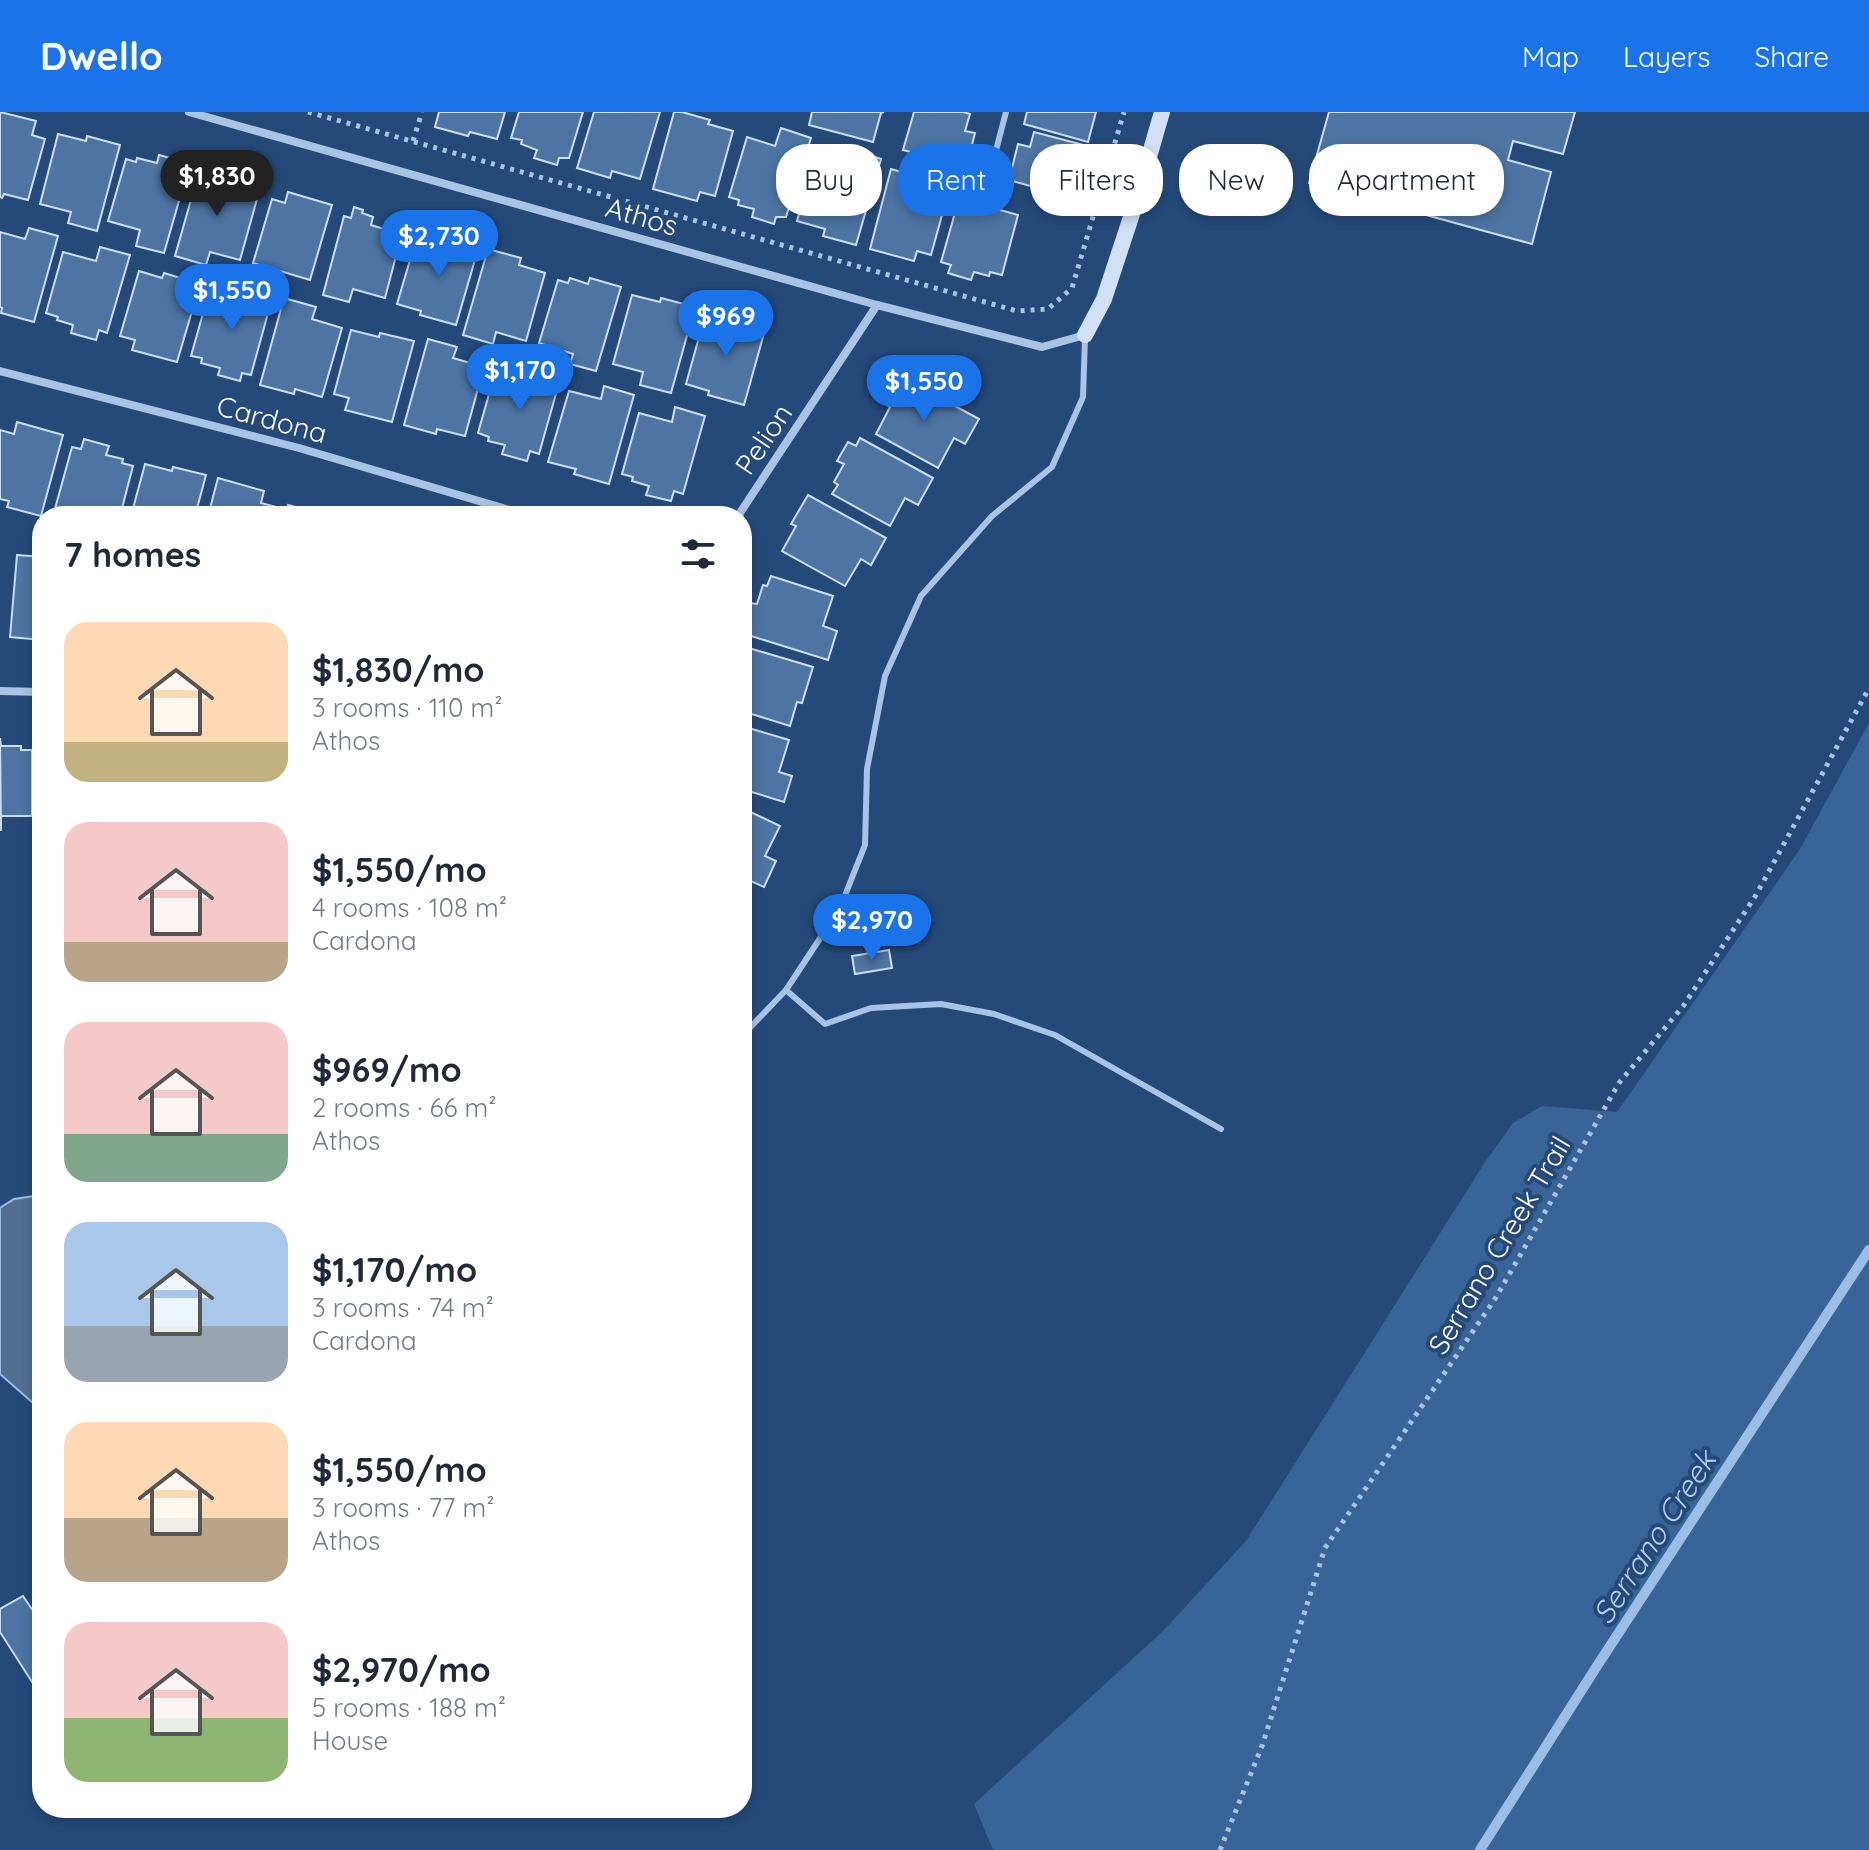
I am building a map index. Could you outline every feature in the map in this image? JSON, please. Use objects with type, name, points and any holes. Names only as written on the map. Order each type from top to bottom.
[{"type":"street","name":"Athos","points":[[189,112],[877,305],[1042,347],[1085,335]]},
{"type":"street","points":[[1085,335],[1104,299],[1162,112]]},
{"type":"street","name":"Pelion","points":[[745,506],[877,305]]},
{"type":"street","name":"Cardona","points":[[0,371],[299,448],[496,506]]},
{"type":"street","points":[[0,691],[32,692]]},
{"type":"lane","points":[[998,144],[1006,112]]},
{"type":"lane","points":[[752,1026],[786,990],[840,908],[865,845],[867,769],[885,676],[921,596],[992,516],[1052,467],[1083,397],[1085,335]]},
{"type":"lane","points":[[786,990],[825,1024],[871,1008],[941,1004],[994,1014],[1055,1035],[1221,1129]]},
{"type":"path","points":[[308,112],[1017,311],[1048,309],[1072,288],[1124,112]]},
{"type":"path","points":[[413,141],[422,112]]},
{"type":"path","name":"Serrano Creek Trail","points":[[1220,1850],[1262,1746],[1325,1548],[1495,1299],[1619,1083],[1684,1005],[1756,895],[1869,688]]},
{"type":"shaded area","points":[[1869,723],[1869,1850],[993,1850],[974,1804],[1163,1631],[1246,1541],[1485,1162],[1513,1123],[1542,1106],[1617,1112],[1800,849]]},
{"type":"shaded area","points":[[32,1196],[32,1402],[0,1374],[0,1208],[14,1199]]},
{"type":"building","points":[[0,112],[36,121],[32,135],[45,139],[28,200],[4,194],[0,197]]},
{"type":"building","points":[[439,112],[505,112],[497,139],[470,132],[468,136],[435,127]]},
{"type":"building","points":[[519,112],[583,112],[569,158],[559,158],[557,165],[534,158],[537,150],[521,144],[522,140],[511,138]]},
{"type":"building","points":[[594,112],[660,112],[640,179],[612,171],[610,178],[577,168]]},
{"type":"building","points":[[674,112],[710,120],[708,124],[733,131],[715,196],[700,192],[697,201],[653,189]]},
{"type":"building","points":[[812,112],[884,112],[881,113],[873,142],[809,125]]},
{"type":"building","points":[[914,112],[970,114],[965,131],[975,133],[972,144],[905,144]]},
{"type":"building","points":[[1027,112],[1096,112],[1088,142],[1024,124]]},
{"type":"building","points":[[1329,112],[1575,112],[1563,154],[1513,141],[1508,160],[1551,172],[1532,244],[1430,216],[1504,216],[1504,144],[1320,144]]},
{"type":"building","points":[[781,128],[811,138],[809,144],[776,144],[776,216],[786,216],[776,217],[774,224],[752,217],[754,209],[738,205],[739,200],[729,197],[747,137],[775,146]]},
{"type":"building","points":[[1034,132],[1080,144],[1031,144]]},
{"type":"building","points":[[58,134],[86,141],[87,136],[120,145],[97,231],[68,223],[71,212],[40,204]]},
{"type":"building","points":[[1018,144],[1030,147],[1030,186],[1014,181]]},
{"type":"building","points":[[159,155],[181,161],[178,170],[187,173],[164,253],[136,246],[140,230],[108,221],[126,159],[157,163]]},
{"type":"building","points":[[200,168],[232,177],[259,192],[240,260],[210,252],[206,265],[175,256]]},
{"type":"building","points":[[891,169],[898,171],[898,216],[942,216],[931,255],[917,251],[914,261],[870,249],[879,216],[882,216]]},
{"type":"building","points":[[288,192],[332,205],[310,280],[253,263],[272,199],[285,203]]},
{"type":"building","points":[[354,207],[373,217],[371,225],[401,237],[385,298],[353,289],[349,302],[323,295],[344,216],[351,218]]},
{"type":"building","points":[[1018,215],[1002,275],[974,272],[971,280],[948,273],[951,265],[941,262],[954,216]]},
{"type":"building","points":[[798,216],[864,216],[856,245],[823,236],[825,229],[797,221]]},
{"type":"building","points":[[29,228],[58,236],[34,322],[1,313],[0,307],[0,232],[25,239]]},
{"type":"building","points":[[431,232],[479,246],[456,325],[420,315],[421,311],[397,304],[415,243],[428,246]]},
{"type":"building","points":[[100,247],[130,255],[107,333],[99,330],[96,340],[71,333],[73,325],[46,313],[63,252],[96,261]]},
{"type":"building","points":[[488,249],[521,258],[519,265],[545,273],[526,341],[496,332],[493,344],[463,335]]},
{"type":"building","points":[[139,271],[162,278],[164,273],[200,284],[177,362],[132,350],[135,340],[120,336]]},
{"type":"building","points":[[570,278],[588,284],[590,278],[621,287],[596,371],[570,364],[573,354],[539,343],[558,280],[568,283]]},
{"type":"building","points":[[244,287],[273,295],[251,375],[242,373],[240,381],[218,375],[220,368],[201,363],[202,358],[191,356],[209,292],[240,301]]},
{"type":"building","points":[[632,295],[660,302],[661,298],[695,307],[671,393],[640,385],[643,372],[613,364]]},
{"type":"building","points":[[284,298],[316,307],[312,319],[342,328],[322,397],[295,389],[294,394],[260,385]]},
{"type":"building","points":[[721,314],[766,326],[744,405],[708,395],[709,391],[686,384],[704,319],[718,324]]},
{"type":"building","points":[[351,330],[414,341],[392,422],[345,410],[349,398],[334,394]]},
{"type":"building","points":[[428,339],[457,347],[453,358],[484,367],[465,436],[437,429],[436,434],[404,425]]},
{"type":"building","points":[[531,367],[561,376],[539,454],[530,451],[527,461],[502,454],[505,445],[488,441],[489,437],[478,433],[495,373],[527,382]]},
{"type":"building","points":[[901,377],[979,419],[965,444],[954,438],[938,468],[876,434],[890,407],[885,404]]},
{"type":"building","points":[[604,386],[634,395],[609,484],[574,474],[576,469],[548,462],[569,391],[601,399]]},
{"type":"building","points":[[675,407],[705,416],[683,494],[674,491],[671,501],[646,495],[649,486],[622,474],[639,413],[672,422]]},
{"type":"building","points":[[17,422],[63,435],[44,506],[32,506],[32,514],[7,507],[9,501],[0,499],[0,430],[14,434]]},
{"type":"building","points":[[860,438],[933,478],[918,505],[905,498],[890,526],[832,494],[838,485],[834,482],[844,464],[837,461],[848,442],[856,446]]},
{"type":"building","points":[[84,439],[109,446],[106,455],[123,459],[122,463],[133,466],[123,506],[56,506],[72,447],[81,449]]},
{"type":"building","points":[[145,464],[206,475],[198,506],[134,506]]},
{"type":"building","points":[[218,478],[264,491],[261,503],[272,506],[211,506]]},
{"type":"building","points":[[808,495],[886,538],[871,565],[861,559],[845,586],[782,551],[796,526],[791,524]]},
{"type":"building","points":[[17,555],[32,556],[32,639],[10,637]]},
{"type":"building","points":[[771,576],[833,596],[823,626],[837,631],[828,660],[752,636],[752,603],[757,604],[763,585],[767,586]]},
{"type":"building","points":[[752,649],[813,667],[802,703],[797,702],[790,726],[752,714]]},
{"type":"building","points":[[752,729],[789,740],[779,772],[792,776],[784,802],[752,792]]},
{"type":"building","points":[[0,738],[1,746],[21,746],[21,750],[32,750],[32,816],[1,816],[1,831]]},
{"type":"building","points":[[752,813],[780,826],[765,856],[776,861],[764,887],[752,882]]},
{"type":"building","points":[[889,950],[892,968],[855,974],[852,956]]},
{"type":"building","points":[[23,1596],[32,1609],[32,1682],[0,1632],[0,1609]]},
{"type":"waterway","name":"Serrano Creek","points":[[1480,1850],[1869,1250]]}]
